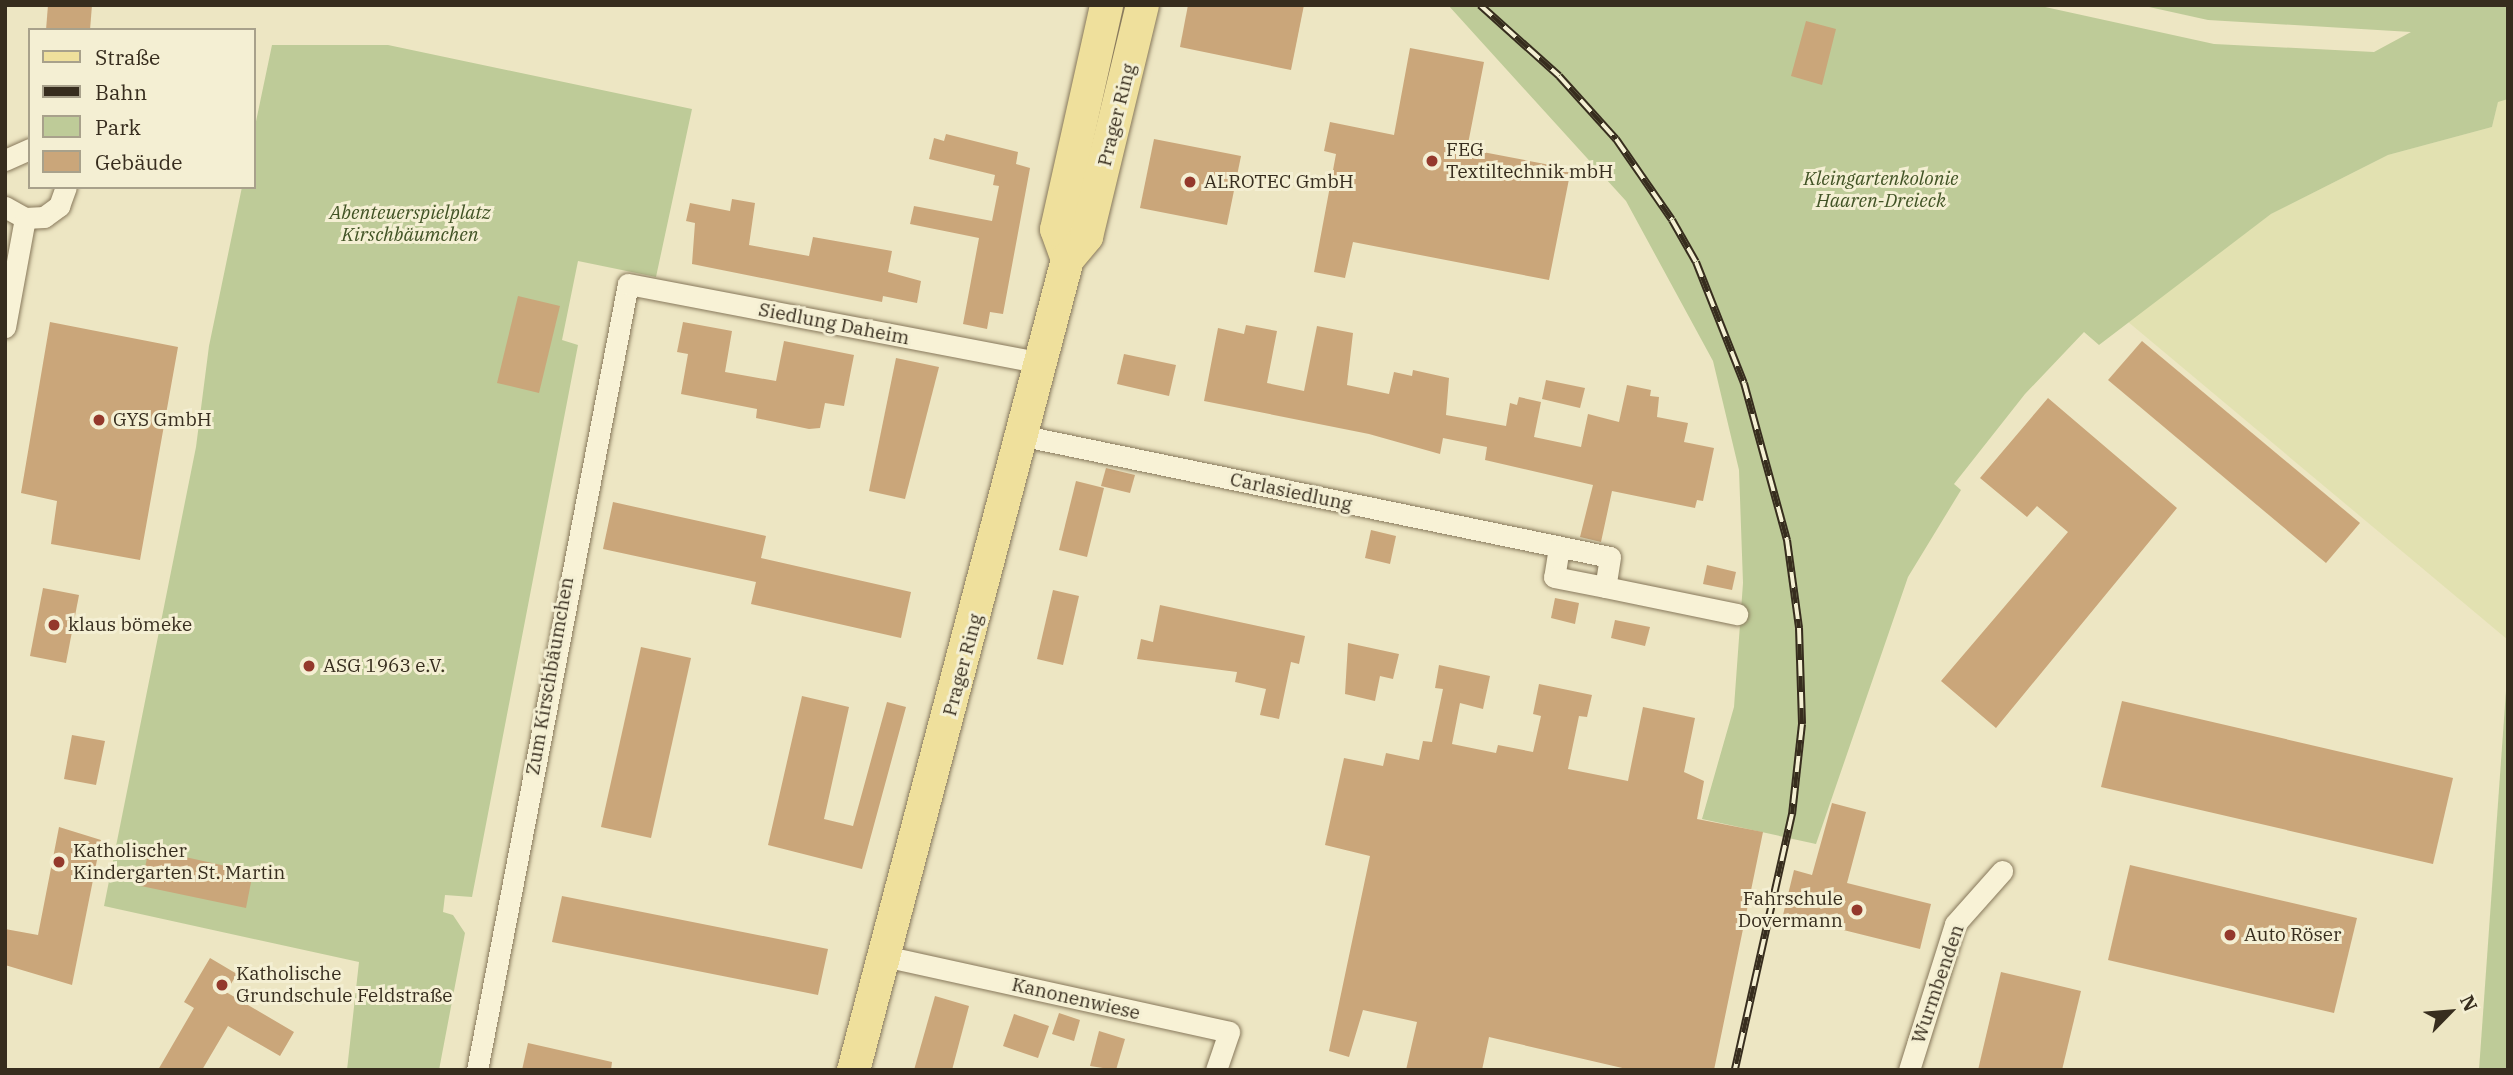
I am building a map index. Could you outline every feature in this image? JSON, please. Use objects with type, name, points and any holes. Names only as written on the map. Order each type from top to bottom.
[{"type":"main road","name":"Prager Ring","points":[[1067,259],[1056,229],[1106,5]]},
{"type":"main road","name":"Prager Ring","points":[[853,1070],[1024,436],[1067,259],[1087,236],[1142,5]]},
{"type":"street","points":[[5,160],[28,150]]},
{"type":"street","points":[[5,207],[25,219],[44,217],[59,205],[65,189]]},
{"type":"street","points":[[5,327],[25,219]]},
{"type":"street","name":"Siedlung Daheim","points":[[628,284],[1041,363]]},
{"type":"street","name":"Zum Kirschbäumchen","points":[[477,1070],[628,284]]},
{"type":"street","name":"Carlasiedlung","points":[[1024,436],[1610,557],[1605,587]]},
{"type":"street","points":[[1559,547],[1553,577],[1737,614]]},
{"type":"street","name":"Wurmbenden","points":[[1909,1070],[1955,924],[2002,871]]},
{"type":"street","name":"Kanonenwiese","points":[[884,956],[1229,1032],[1216,1070]]},
{"type":"green space","name":"Kleingartenkolonie Haaren-Dreieck","points":[[1448,5],[2036,5],[2214,44],[2374,52],[2411,32],[2208,20],[2140,5],[2508,5],[2508,99],[2498,102],[2492,127],[2388,155],[2271,214],[2099,345],[2084,332],[2025,394],[1954,484],[1961,490],[1908,577],[1816,844],[1702,819],[1734,707],[1743,583],[1739,470],[1713,361],[1626,201]]},
{"type":"green space","name":"Abenteuerspielplatz Kirschbäumchen","points":[[272,45],[388,45],[692,109],[656,277],[578,261],[562,340],[578,345],[472,897],[445,895],[443,912],[453,915],[465,933],[439,1070],[347,1070],[359,962],[104,906],[196,447],[209,346],[242,189],[256,189],[256,121]]},
{"type":"green space","points":[[2508,99],[2508,640],[2127,321],[2271,214],[2388,155],[2492,127],[2498,101]]},
{"type":"green space","points":[[2508,663],[2508,1070],[2479,1070]]},
{"type":"building","points":[[48,5],[92,5],[90,28],[46,28]]},
{"type":"building","points":[[1188,5],[1304,5],[1291,70],[1180,47]]},
{"type":"building","points":[[1806,21],[1836,29],[1822,85],[1791,76]]},
{"type":"building","name":"FEG Textiltechnik mbH","points":[[1410,48],[1484,62],[1467,149],[1571,169],[1549,280],[1353,242],[1345,278],[1314,272],[1336,154],[1324,151],[1330,122],[1394,135]]},
{"type":"building","points":[[946,134],[1018,152],[1016,164],[1030,168],[1003,314],[990,312],[987,329],[963,324],[979,238],[910,224],[914,206],[992,221],[999,186],[993,185],[995,175],[929,159],[934,138],[944,141]]},
{"type":"building","name":"ALROTEC GmbH","points":[[1154,139],[1241,156],[1227,225],[1140,208]]},
{"type":"building","points":[[732,199],[755,203],[749,245],[809,256],[813,237],[892,251],[888,272],[921,281],[917,303],[883,296],[882,302],[692,264],[695,223],[686,221],[690,203],[730,211]]},
{"type":"building","points":[[518,296],[560,306],[539,393],[497,383]]},
{"type":"building","name":"GYS GmbH","points":[[50,322],[178,347],[140,560],[51,544],[57,501],[21,493]]},
{"type":"building","points":[[683,322],[732,331],[725,372],[776,381],[784,341],[854,355],[844,406],[825,403],[820,428],[809,429],[756,418],[757,409],[681,394],[688,354],[677,352]]},
{"type":"building","points":[[1246,325],[1277,331],[1267,383],[1304,391],[1317,326],[1353,333],[1347,385],[1389,394],[1394,372],[1412,376],[1413,370],[1449,378],[1446,415],[1506,426],[1510,403],[1517,405],[1519,397],[1541,402],[1534,437],[1581,447],[1588,414],[1619,422],[1627,385],[1651,390],[1650,396],[1659,397],[1657,417],[1688,423],[1684,442],[1714,448],[1703,501],[1697,500],[1695,508],[1612,491],[1601,542],[1580,537],[1593,485],[1485,460],[1487,447],[1443,438],[1440,454],[1369,434],[1204,401],[1218,328],[1244,334]]},
{"type":"building","points":[[2142,341],[2360,523],[2326,563],[2108,380]]},
{"type":"building","points":[[1124,354],[1176,365],[1169,396],[1117,384]]},
{"type":"building","points":[[896,358],[939,367],[905,499],[869,491]]},
{"type":"building","points":[[1546,380],[1585,388],[1580,408],[1542,399]]},
{"type":"building","points":[[2048,398],[2177,508],[1996,728],[1941,681],[2068,532],[2037,506],[2027,517],[1980,478]]},
{"type":"building","points":[[1106,468],[1135,475],[1130,493],[1101,486]]},
{"type":"building","points":[[1076,481],[1104,488],[1087,557],[1059,550]]},
{"type":"building","points":[[613,502],[766,536],[761,558],[911,592],[901,638],[751,604],[756,582],[603,549]]},
{"type":"building","points":[[1371,530],[1396,536],[1390,564],[1365,558]]},
{"type":"building","points":[[1707,565],[1736,572],[1732,590],[1703,584]]},
{"type":"building","name":"klaus bömeke","points":[[43,588],[79,595],[66,663],[30,656]]},
{"type":"building","points":[[1053,590],[1079,596],[1063,665],[1037,659]]},
{"type":"building","points":[[1555,598],[1579,603],[1575,624],[1551,618]]},
{"type":"building","points":[[1160,605],[1305,636],[1299,664],[1291,662],[1279,719],[1260,715],[1266,689],[1235,682],[1237,672],[1137,659],[1141,639],[1153,642]]},
{"type":"building","points":[[1615,620],[1650,627],[1645,646],[1611,638]]},
{"type":"building","points":[[1348,643],[1399,654],[1393,679],[1380,676],[1375,701],[1345,694]]},
{"type":"building","points":[[641,647],[691,658],[651,838],[601,827]]},
{"type":"building","points":[[1439,665],[1490,676],[1483,709],[1460,703],[1452,744],[1496,753],[1498,745],[1533,752],[1541,716],[1533,714],[1539,684],[1592,695],[1587,717],[1579,716],[1568,769],[1628,781],[1643,707],[1695,718],[1684,772],[1704,781],[1697,819],[1763,832],[1714,1070],[1631,1070],[1489,1037],[1482,1070],[1406,1070],[1417,1022],[1363,1010],[1349,1057],[1329,1051],[1370,856],[1325,845],[1344,758],[1383,766],[1386,753],[1419,760],[1423,741],[1432,742],[1443,689],[1435,688]]},
{"type":"building","points":[[802,696],[849,707],[824,819],[853,826],[887,702],[906,707],[862,869],[768,845]]},
{"type":"building","points":[[2122,701],[2453,778],[2433,864],[2101,787]]},
{"type":"building","points":[[72,735],[105,741],[96,785],[64,779]]},
{"type":"building","name":"Fahrschule Dovermann","points":[[1832,803],[1866,812],[1847,883],[1931,904],[1920,949],[1783,915],[1794,870],[1812,875]]},
{"type":"building","points":[[59,827],[101,840],[72,985],[5,965],[5,929],[38,935]]},
{"type":"building","points":[[149,849],[253,872],[246,908],[141,886]]},
{"type":"building","points":[[2130,865],[2357,918],[2334,1013],[2108,960]]},
{"type":"building","points":[[562,896],[828,949],[818,995],[552,942]]},
{"type":"building","points":[[210,958],[237,974],[226,992],[294,1032],[280,1056],[228,1026],[202,1070],[158,1070],[194,1008],[184,1002]]},
{"type":"building","points":[[2001,972],[2081,991],[2062,1070],[1978,1070]]},
{"type":"building","points":[[935,996],[969,1006],[952,1070],[914,1070]]},
{"type":"building","points":[[1059,1013],[1080,1020],[1074,1041],[1052,1034]]},
{"type":"building","points":[[1014,1014],[1049,1026],[1038,1058],[1003,1046]]},
{"type":"building","points":[[1099,1031],[1125,1039],[1116,1070],[1090,1066]]},
{"type":"building","points":[[528,1043],[612,1062],[611,1070],[522,1070]]},
{"type":"railway","points":[[1480,5],[1559,76],[1616,139],[1672,220],[1696,262],[1744,383],[1787,540],[1799,628],[1802,724],[1792,814],[1735,1070]]},
{"type":"place","name":"FEG Textiltechnik mbH","points":[[1432,161]]},
{"type":"place","name":"ALROTEC GmbH","points":[[1190,182]]},
{"type":"place","name":"GYS GmbH","points":[[99,420]]},
{"type":"place","name":"klaus bömeke","points":[[54,625]]},
{"type":"place","name":"ASG 1963 e.V.","points":[[309,666]]},
{"type":"place","name":"Katholischer Kindergarten St. Martin","points":[[59,862]]},
{"type":"place","name":"Fahrschule Dovermann","points":[[1857,910]]},
{"type":"place","name":"Auto Röser","points":[[2230,935]]},
{"type":"place","name":"Katholische Grundschule Feldstraße","points":[[222,985]]}]
